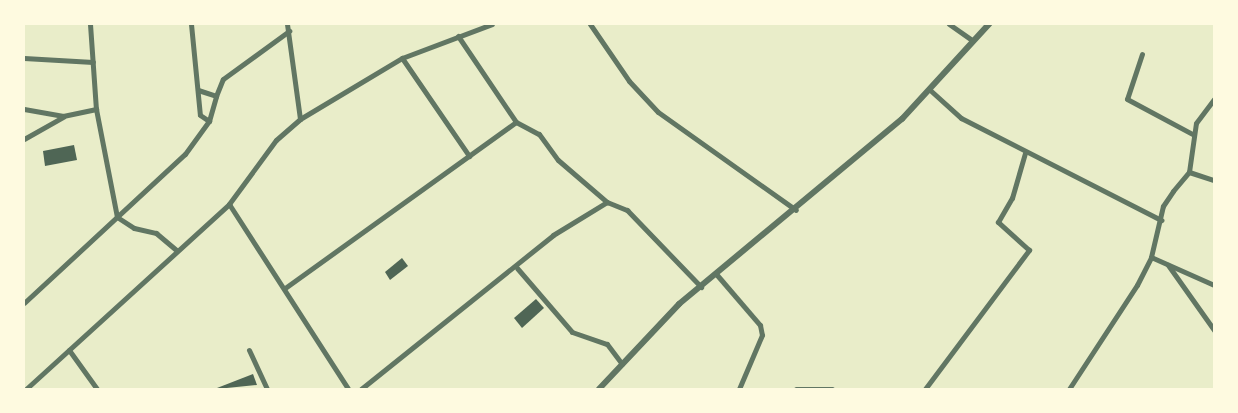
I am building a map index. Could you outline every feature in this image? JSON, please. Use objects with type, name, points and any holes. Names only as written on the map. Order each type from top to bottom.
[{"type":"street","points":[[90,24],[96,109],[117,217],[134,228],[156,233],[176,250]]},
{"type":"street","points":[[191,24],[200,115],[209,121]]},
{"type":"street","points":[[287,24],[300,119]]},
{"type":"street","points":[[26,389],[176,250],[229,204],[271,146],[300,119],[402,58],[492,24]]},
{"type":"street","points":[[590,24],[629,82],[658,112],[796,210]]},
{"type":"street","points":[[949,24],[972,41]]},
{"type":"street","points":[[599,389],[701,287],[860,158],[930,90],[989,24]]},
{"type":"street","points":[[24,303],[185,154],[209,121],[223,79],[289,31]]},
{"type":"street","points":[[458,36],[516,122],[539,134],[558,160],[607,202],[632,215],[701,287]]},
{"type":"street","points":[[1142,54],[1127,99],[1194,135]]},
{"type":"street","points":[[24,58],[92,62]]},
{"type":"street","points":[[402,58],[469,156]]},
{"type":"street","points":[[198,90],[216,96]]},
{"type":"street","points":[[930,90],[961,118],[1025,153],[1076,174],[1161,220]]},
{"type":"street","points":[[1069,389],[1111,330],[1151,257],[1163,206],[1189,172],[1194,135],[1203,110],[1214,99]]},
{"type":"street","points":[[24,109],[64,116]]},
{"type":"street","points":[[24,139],[64,116],[96,109]]},
{"type":"street","points":[[285,288],[516,122]]},
{"type":"street","points":[[925,389],[1029,250],[998,222],[1012,198],[1025,153]]},
{"type":"street","points":[[1189,172],[1214,180]]},
{"type":"street","points":[[361,389],[517,268],[572,221],[607,202]]},
{"type":"street","points":[[229,204],[285,288],[348,389]]},
{"type":"street","points":[[1151,257],[1214,286]]},
{"type":"street","points":[[1168,265],[1214,330]]},
{"type":"street","points":[[517,268],[572,332],[607,344],[622,364]]},
{"type":"street","points":[[717,275],[760,325],[762,335],[739,389]]},
{"type":"street","points":[[68,350],[97,389]]},
{"type":"street","points":[[249,350],[267,389]]},
{"type":"street","points":[[796,389],[832,389]]},
{"type":"building","points":[[74,145],[77,160],[45,166],[43,151]]},
{"type":"building","points":[[402,258],[408,266],[390,280],[385,272]]},
{"type":"building","points":[[536,299],[544,308],[522,328],[514,318]]},
{"type":"building","points":[[253,374],[257,385],[217,389],[217,388]]}]
